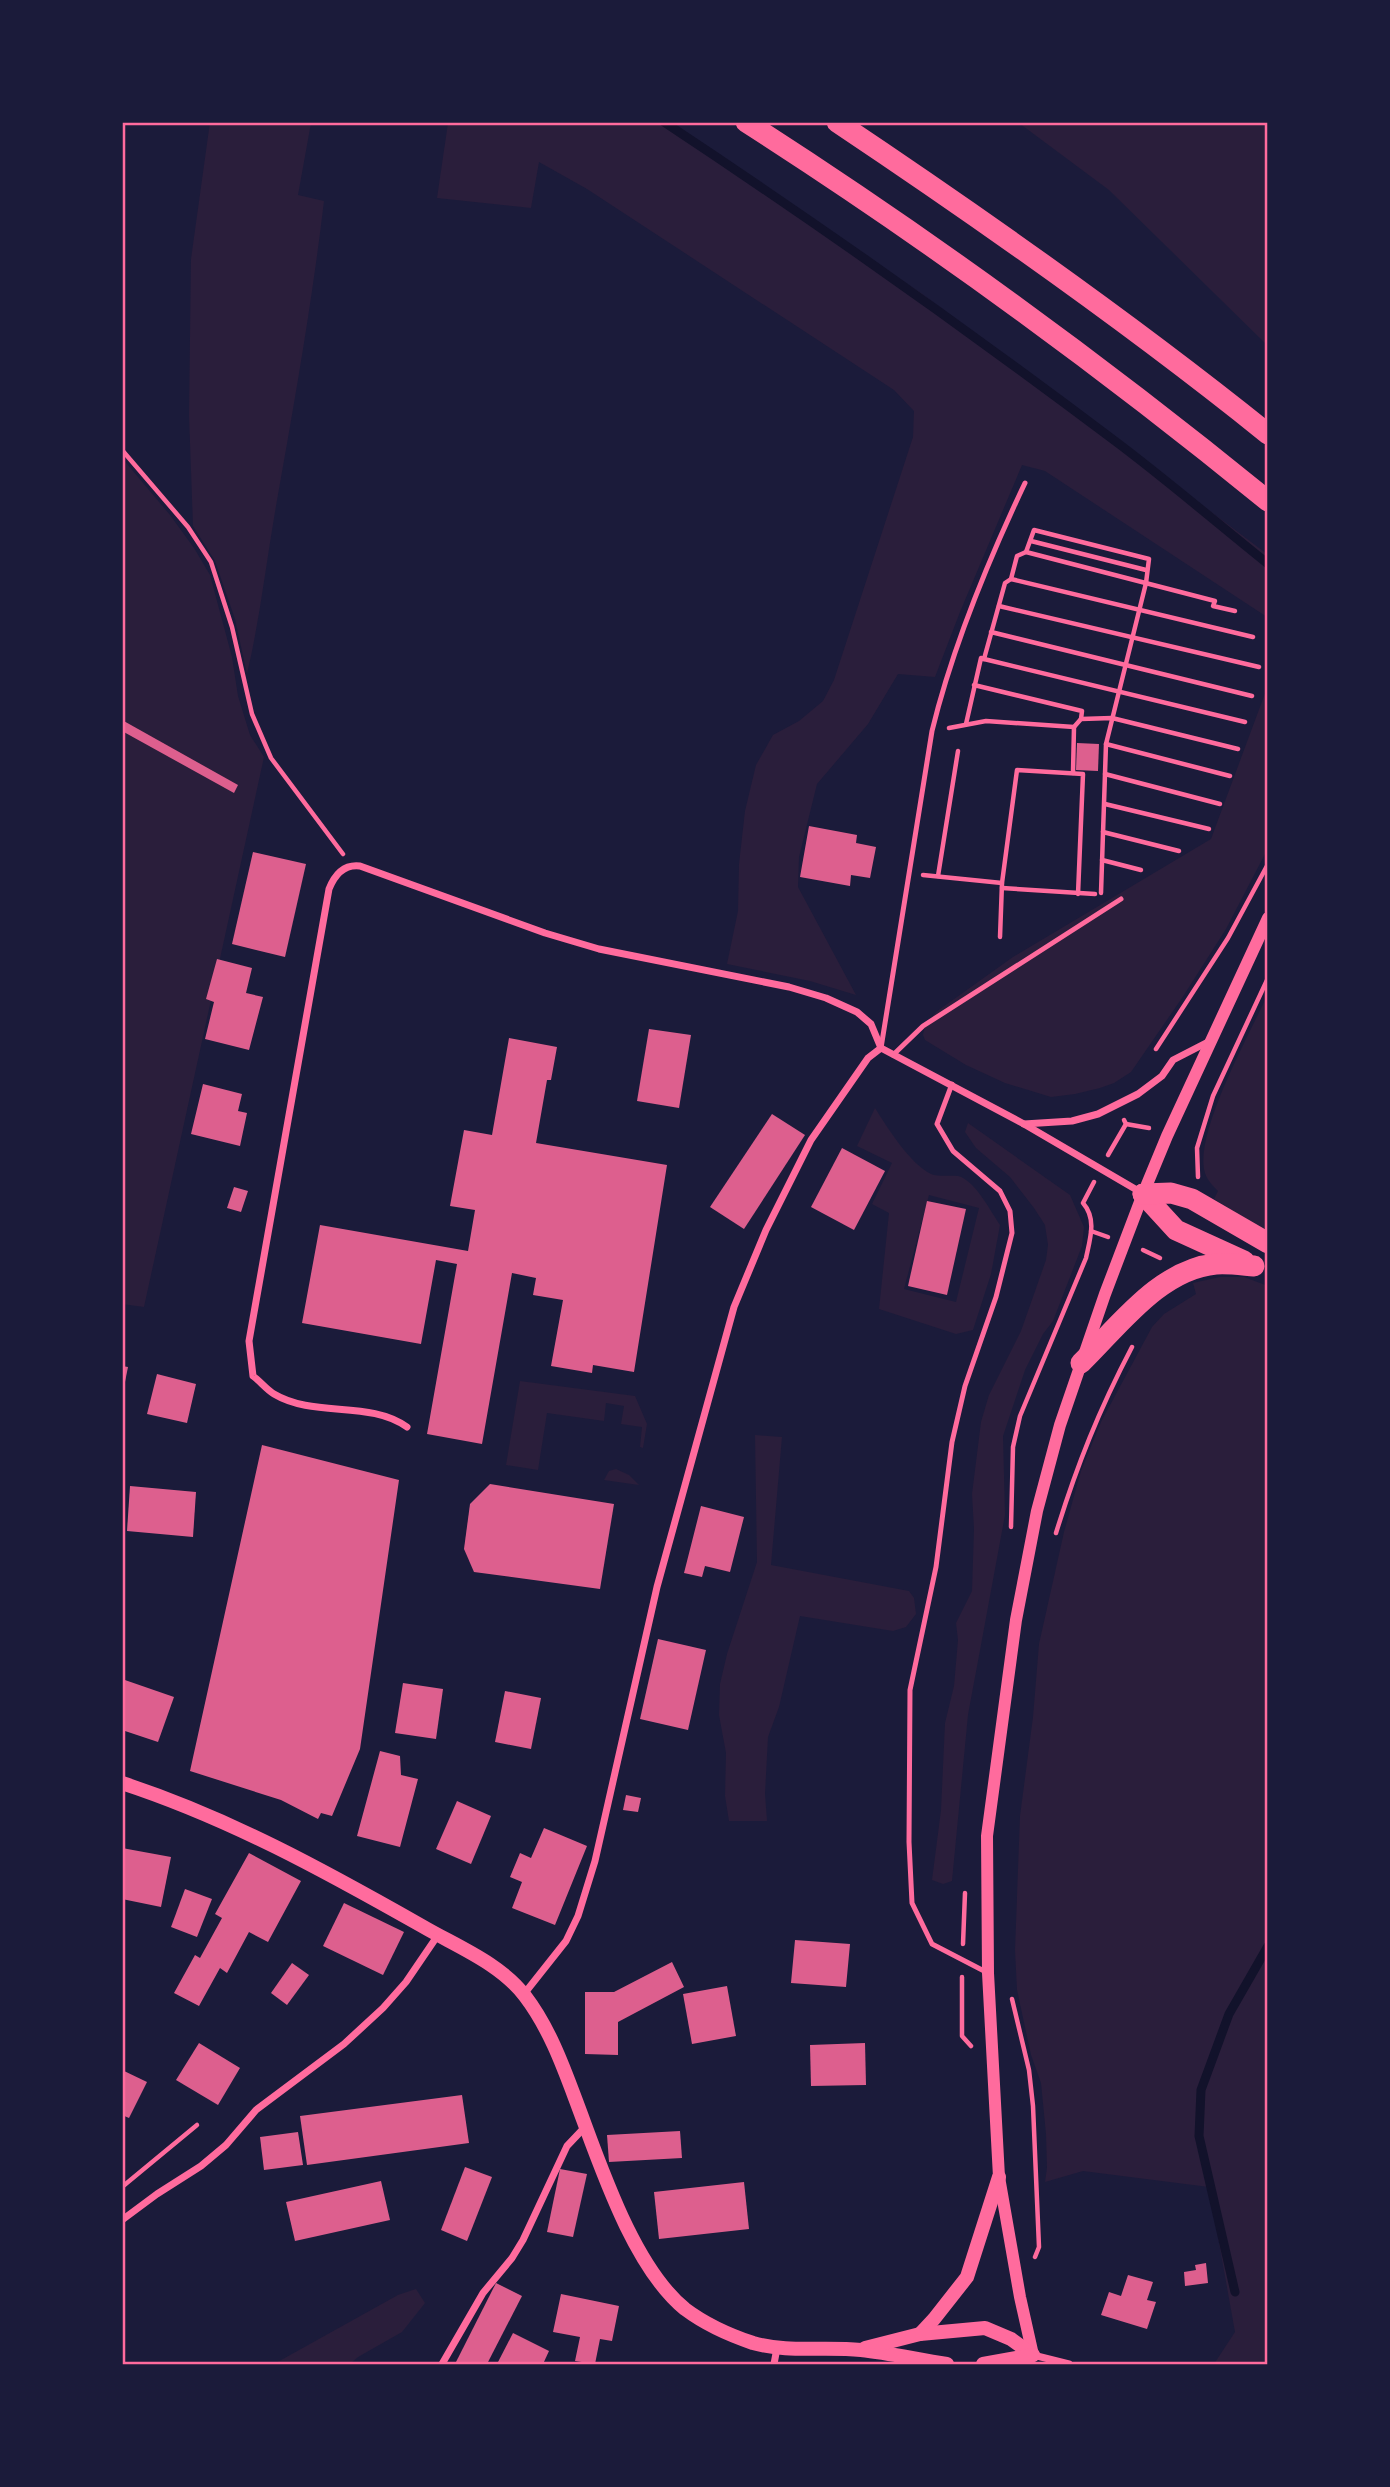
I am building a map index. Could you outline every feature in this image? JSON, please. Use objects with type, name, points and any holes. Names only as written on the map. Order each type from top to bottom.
[{"type":"highway","points":[[746,122],[901,226],[1091,362],[1268,501]]},
{"type":"highway","points":[[838,122],[932,185],[1120,320],[1268,434]]},
{"type":"highway","points":[[1143,1194],[1171,1193],[1192,1199],[1268,1243]]},
{"type":"highway","points":[[1143,1194],[1176,1230],[1261,1269]]},
{"type":"highway","points":[[1081,1363],[1153,1292],[1171,1279],[1194,1269],[1216,1264],[1261,1269]]},
{"type":"main road","points":[[122,1783],[162,1796],[258,1837],[331,1875],[493,1967],[524,1994],[549,2035],[634,2240],[652,2271],[685,2309],[727,2334],[756,2344],[860,2350],[947,2364]]},
{"type":"main road","points":[[920,2334],[967,2277],[999,2178]]},
{"type":"main road","points":[[860,2350],[920,2334],[985,2328],[1011,2339],[1034,2360]]},
{"type":"main road","points":[[983,2364],[1034,2360]]},
{"type":"street","points":[[407,1427],[390,1417],[302,1404],[274,1394],[253,1376],[249,1341],[329,889],[338,873],[351,865],[545,933],[599,949],[789,986],[827,998],[857,1012],[871,1024],[881,1048],[1024,1124],[1143,1194]]},
{"type":"street","points":[[1069,2364],[1034,2360],[999,2178],[988,1973],[987,1836],[1016,1620],[1037,1511],[1060,1425],[1081,1363],[1143,1194],[1268,918]]},
{"type":"street","points":[[1024,1124],[1072,1121],[1098,1114],[1138,1094],[1162,1076],[1173,1060],[1211,1041]]},
{"type":"street","points":[[524,1994],[566,1941],[578,1916],[596,1861],[657,1587],[734,1307],[766,1230],[811,1140],[868,1058],[881,1048]]},
{"type":"street","points":[[122,2220],[201,2166],[226,2145],[256,2110],[344,2044],[398,1991],[438,1935]]},
{"type":"street","points":[[442,2364],[483,2293],[512,2258],[523,2239],[567,2146],[586,2126]]},
{"type":"street","points":[[774,2364],[777,2347]]},
{"type":"lane","points":[[881,1048],[932,731],[944,680],[998,540],[1025,483]]},
{"type":"lane","points":[[893,1055],[923,1026],[1121,899]]},
{"type":"lane","points":[[952,1084],[937,1124],[953,1151],[1000,1191],[1010,1211],[1012,1233],[996,1297],[965,1386],[955,1431],[936,1567],[910,1689],[909,1842],[912,1903],[932,1944],[988,1973]]},
{"type":"path","points":[[122,450],[188,527],[211,562],[232,627],[252,714],[271,758],[351,865]]},
{"type":"path","points":[[1026,552],[1034,530],[1149,559],[1146,583],[1107,744],[1100,911]]},
{"type":"path","points":[[1031,541],[1146,570]]},
{"type":"path","points":[[984,659],[1005,583],[1011,579],[1017,556],[1026,552],[1215,601],[1213,606],[1235,611]]},
{"type":"path","points":[[1011,579],[1253,637]]},
{"type":"path","points":[[999,606],[1259,667]]},
{"type":"path","points":[[992,632],[1252,696]]},
{"type":"path","points":[[966,724],[981,658],[1245,722]]},
{"type":"path","points":[[974,685],[1082,711],[1081,719],[1074,727],[1073,773]]},
{"type":"path","points":[[1081,719],[1112,718],[1238,749]]},
{"type":"path","points":[[932,731],[986,721],[1074,727]]},
{"type":"path","points":[[1107,744],[1230,776]]},
{"type":"path","points":[[937,876],[958,751]]},
{"type":"path","points":[[1000,937],[1002,885],[1017,770],[1083,774],[1078,894]]},
{"type":"path","points":[[1105,774],[1220,804]]},
{"type":"path","points":[[1104,804],[1209,829]]},
{"type":"path","points":[[1103,832],[1180,851]]},
{"type":"path","points":[[1102,860],[1141,870]]},
{"type":"path","points":[[1155,1051],[1228,938],[1268,864]]},
{"type":"path","points":[[908,873],[1078,894],[1101,894]]},
{"type":"path","points":[[1199,1185],[1195,1147],[1213,1096],[1268,978]]},
{"type":"path","points":[[1122,1117],[1126,1124]]},
{"type":"path","points":[[1126,1124],[1143,1126]]},
{"type":"path","points":[[1118,1137],[1126,1124]]},
{"type":"path","points":[[1161,1258],[1165,1251]]},
{"type":"path","points":[[1147,1252],[1161,1258],[1171,1279]]},
{"type":"path","points":[[1054,1540],[1086,1443],[1107,1395],[1138,1337]]},
{"type":"path","points":[[1012,1990],[1029,2070],[1033,2106],[1039,2247],[1034,2259]]},
{"type":"path","points":[[122,2188],[197,2125]]},
{"type":"shaded area","points":[[210,122],[311,123],[298,195],[324,201],[302,354],[247,674],[235,619],[215,561],[193,526],[189,415],[191,259]]},
{"type":"shaded area","points":[[448,123],[661,123],[921,293],[1267,554],[1267,617],[1045,471],[1022,465],[935,677],[898,674],[868,724],[817,784],[799,857],[798,887],[856,995],[810,981],[727,964],[738,911],[739,864],[745,811],[756,765],[773,735],[799,721],[823,701],[834,680],[913,437],[914,411],[894,390],[587,189],[539,162],[531,208],[437,198]]},
{"type":"shaded area","points":[[1019,123],[1267,123],[1267,345],[1109,190]]},
{"type":"shaded area","points":[[122,458],[170,515],[210,575],[232,657],[238,696],[250,735],[264,757],[144,1307],[122,1304]]},
{"type":"shaded area","points":[[1267,688],[1267,850],[1226,929],[1131,1072],[1100,1088],[1051,1097],[1005,1083],[966,1065],[925,1040],[925,1026],[936,1012],[1013,957],[1211,839]]},
{"type":"shaded area","points":[[1267,996],[1267,1232],[1214,1199],[1218,1191],[1206,1176],[1204,1156],[1207,1135],[1225,1084]]},
{"type":"shaded area","points":[[875,1108],[915,1162],[931,1174],[964,1179],[976,1190],[1000,1225],[991,1274],[973,1330],[956,1334],[879,1309],[889,1213],[872,1204],[892,1163],[857,1146]],"holes":[[[929,1195],[979,1208],[956,1302],[904,1289]]]},
{"type":"shaded area","points":[[968,1123],[1070,1195],[1084,1227],[1082,1246],[1053,1321],[1043,1334],[1025,1370],[1003,1436],[1005,1515],[968,1715],[952,1881],[943,1884],[932,1880],[941,1810],[945,1723],[954,1686],[958,1640],[956,1623],[972,1591],[972,1494],[981,1422],[989,1395],[1021,1331],[1046,1260],[1048,1245],[1045,1225],[1034,1208],[1010,1177],[976,1148],[965,1132]]},
{"type":"shaded area","points":[[1220,1277],[1244,1277],[1268,1286],[1267,2364],[1214,2364],[1235,2332],[1209,2187],[1083,2171],[1045,2182],[1046,2134],[1041,2083],[1031,2055],[1017,1990],[1015,1950],[1020,1816],[1039,1644],[1064,1532],[1081,1471],[1101,1422],[1152,1327],[1164,1314],[1196,1294],[1193,1283]]},
{"type":"shaded area","points":[[520,1381],[635,1396],[647,1424],[643,1448],[640,1447],[642,1427],[621,1424],[624,1406],[606,1403],[604,1421],[547,1413],[538,1470],[506,1465]]},
{"type":"shaded area","points":[[755,1435],[782,1437],[771,1565],[909,1591],[914,1598],[916,1614],[906,1627],[893,1631],[800,1616],[779,1707],[768,1737],[765,1794],[767,1821],[729,1821],[725,1796],[726,1753],[719,1715],[720,1684],[757,1562]]},
{"type":"shaded area","points":[[616,1469],[629,1475],[639,1485],[604,1480],[609,1471]]},
{"type":"shaded area","points":[[416,2289],[425,2303],[402,2332],[350,2364],[274,2364],[398,2295]]},
{"type":"building","points":[[122,720],[238,785],[234,793],[122,731]]},
{"type":"building","points":[[1077,743],[1099,744],[1098,771],[1076,770]]},
{"type":"building","points":[[809,826],[857,835],[856,843],[876,847],[870,878],[851,875],[850,886],[800,877]]},
{"type":"building","points":[[253,852],[306,864],[285,957],[232,944]]},
{"type":"building","points":[[217,959],[252,968],[246,993],[263,997],[249,1050],[205,1039],[214,1002],[206,999]]},
{"type":"building","points":[[649,1029],[691,1035],[679,1108],[637,1101]]},
{"type":"building","points":[[509,1038],[557,1047],[551,1080],[547,1080],[536,1143],[667,1165],[634,1372],[593,1365],[592,1373],[551,1366],[563,1300],[533,1295],[536,1278],[512,1273],[482,1444],[427,1434],[457,1264],[436,1260],[421,1344],[302,1323],[320,1225],[468,1251],[475,1210],[450,1206],[464,1130],[492,1135]]},
{"type":"building","points":[[203,1084],[242,1094],[238,1111],[247,1113],[240,1146],[191,1134]]},
{"type":"building","points":[[772,1114],[805,1135],[744,1229],[710,1207]]},
{"type":"building","points":[[842,1148],[885,1171],[854,1230],[811,1207]]},
{"type":"building","points":[[234,1187],[248,1191],[241,1212],[227,1208]]},
{"type":"building","points":[[927,1201],[966,1209],[947,1295],[908,1286]]},
{"type":"building","points":[[122,1366],[128,1367],[124,1387],[122,1387]]},
{"type":"building","points":[[157,1374],[196,1384],[187,1423],[147,1414]]},
{"type":"building","points":[[262,1445],[399,1480],[360,1749],[332,1816],[321,1813],[318,1819],[281,1800],[190,1771]]},
{"type":"building","points":[[490,1484],[614,1504],[600,1589],[474,1572],[464,1549],[470,1504]]},
{"type":"building","points":[[130,1486],[196,1492],[193,1537],[127,1531]]},
{"type":"building","points":[[701,1506],[744,1517],[730,1572],[705,1566],[702,1577],[684,1573]]},
{"type":"building","points":[[658,1639],[706,1650],[688,1730],[640,1719]]},
{"type":"building","points":[[122,1679],[174,1697],[158,1742],[122,1730]]},
{"type":"building","points":[[403,1683],[443,1689],[436,1739],[395,1733]]},
{"type":"building","points":[[505,1691],[541,1698],[531,1749],[495,1742]]},
{"type":"building","points":[[380,1751],[400,1756],[401,1775],[418,1779],[400,1847],[357,1836]]},
{"type":"building","points":[[626,1795],[641,1798],[638,1812],[623,1810]]},
{"type":"building","points":[[457,1801],[491,1816],[471,1864],[436,1849]]},
{"type":"building","points":[[544,1828],[587,1846],[555,1925],[512,1908],[522,1882],[510,1877],[520,1853],[531,1858]]},
{"type":"building","points":[[122,1848],[171,1857],[161,1907],[122,1899]]},
{"type":"building","points":[[249,1853],[301,1881],[268,1942],[249,1932],[227,1973],[220,1968],[199,2006],[174,1993],[195,1955],[200,1958],[222,1918],[215,1914]]},
{"type":"building","points":[[185,1889],[212,1899],[197,1937],[171,1927]]},
{"type":"building","points":[[344,1903],[404,1932],[383,1975],[323,1946]]},
{"type":"building","points":[[795,1940],[850,1944],[846,1987],[791,1983]]},
{"type":"building","points":[[672,1962],[684,1987],[618,2022],[618,2055],[585,2054],[585,1992],[614,1992]]},
{"type":"building","points":[[292,1963],[309,1975],[287,2005],[271,1993]]},
{"type":"building","points":[[727,1986],[736,2036],[692,2044],[683,1994]]},
{"type":"building","points":[[199,2043],[240,2068],[218,2105],[176,2080]]},
{"type":"building","points":[[865,2043],[866,2085],[811,2086],[810,2045]]},
{"type":"building","points":[[122,2070],[147,2082],[129,2118],[122,2115]]},
{"type":"building","points":[[462,2095],[469,2143],[307,2165],[300,2116]]},
{"type":"building","points":[[680,2131],[682,2158],[609,2162],[607,2135]]},
{"type":"building","points":[[298,2132],[303,2165],[264,2170],[260,2137]]},
{"type":"building","points":[[465,2167],[492,2177],[467,2241],[441,2230]]},
{"type":"building","points":[[560,2169],[587,2174],[573,2237],[547,2232]]},
{"type":"building","points":[[381,2181],[390,2220],[295,2241],[286,2202]]},
{"type":"building","points":[[744,2182],[749,2229],[659,2239],[654,2192]]},
{"type":"building","points":[[1206,2263],[1208,2283],[1185,2286],[1184,2272],[1196,2270],[1195,2265]]},
{"type":"building","points":[[1128,2275],[1153,2282],[1147,2300],[1156,2302],[1147,2329],[1101,2315],[1109,2292],[1121,2296]]},
{"type":"building","points":[[496,2283],[522,2296],[487,2364],[455,2364]]},
{"type":"building","points":[[561,2294],[619,2306],[612,2341],[600,2339],[595,2364],[575,2361],[580,2337],[553,2332]]},
{"type":"building","points":[[513,2333],[549,2351],[543,2364],[497,2364]]},
{"type":"waterway","points":[[664,122],[836,238],[948,318],[1134,456],[1268,564]]},
{"type":"waterway","points":[[1235,2292],[1199,2136],[1201,2090],[1229,2014],[1268,1946]]}]
